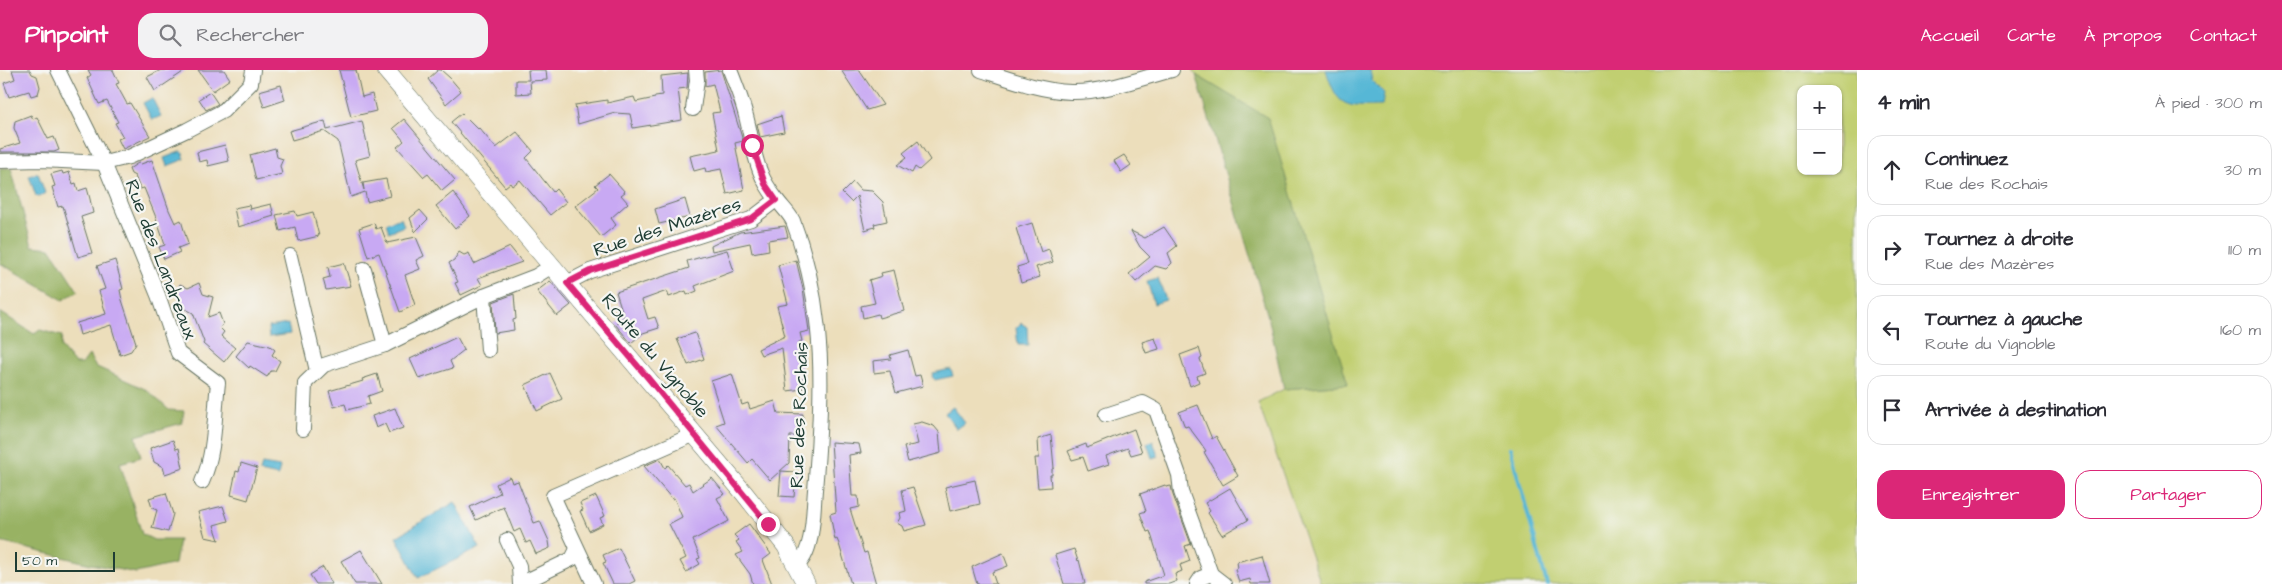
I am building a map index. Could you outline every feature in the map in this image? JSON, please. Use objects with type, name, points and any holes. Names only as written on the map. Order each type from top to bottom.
[{"type":"street","name":"Rue des Landreaux","points":[[58,70],[104,163],[158,295],[178,353],[218,383],[214,439],[202,482]]},
{"type":"street","points":[[0,161],[42,160],[104,163],[129,157],[223,111],[251,83],[253,70]]},
{"type":"street","name":"Route du Vignoble","points":[[386,70],[695,434],[762,516],[797,565],[806,584]]},
{"type":"street","points":[[693,109],[698,80],[696,70]]},
{"type":"street","name":"Rue des Rochais","points":[[730,70],[741,98],[759,170],[765,184],[791,218],[801,244],[815,299],[819,329],[820,429],[808,551],[797,565]]},
{"type":"street","points":[[981,70],[1036,86],[1073,92],[1101,88],[1172,70]]},
{"type":"street","name":"Rue des Mazères","points":[[567,283],[590,271],[751,219],[776,200]]},
{"type":"street","points":[[290,256],[317,372]]},
{"type":"street","points":[[303,428],[305,382],[324,365],[385,345],[484,296],[536,276],[552,266]]},
{"type":"street","points":[[364,269],[385,345]]},
{"type":"street","points":[[484,296],[488,350]]},
{"type":"street","points":[[1106,415],[1143,403],[1156,410],[1179,475],[1181,492],[1211,574],[1224,584]]},
{"type":"street","points":[[594,584],[552,496],[695,434]]},
{"type":"street","points":[[507,540],[519,566],[520,584],[572,559],[577,549]]},
{"type":"street","points":[[1196,584],[1201,578],[1211,574]]},
{"type":"green space","points":[[1193,70],[1857,70],[1857,584],[1321,584],[1258,402],[1284,389],[1348,384],[1224,92],[1196,75]]},
{"type":"green space","points":[[1196,75],[1268,118],[1348,384],[1284,389],[1269,320]]},
{"type":"green space","points":[[0,168],[11,168],[32,246],[50,248],[78,291],[63,300],[0,263]]},
{"type":"green space","points":[[0,312],[34,334],[40,330],[62,336],[61,347],[75,364],[82,364],[89,355],[95,366],[147,390],[169,410],[184,411],[182,423],[136,436],[141,457],[120,463],[142,534],[154,540],[179,540],[175,564],[136,573],[0,542]]},
{"type":"water","points":[[1326,70],[1370,70],[1372,81],[1384,93],[1382,106],[1359,106],[1344,103],[1334,92]]},
{"type":"water","points":[[152,98],[161,116],[152,120],[143,103]]},
{"type":"water","points":[[182,151],[185,159],[167,166],[164,158]]},
{"type":"water","points":[[38,173],[45,193],[39,197],[36,196],[29,176]]},
{"type":"water","points":[[401,218],[404,226],[389,232],[386,223]]},
{"type":"water","points":[[1158,278],[1166,300],[1154,304],[1147,281]]},
{"type":"water","points":[[1021,323],[1027,327],[1028,345],[1018,345],[1016,328]]},
{"type":"water","points":[[288,324],[290,334],[269,337],[268,327]]},
{"type":"water","points":[[951,369],[953,376],[935,380],[932,377],[933,373]]},
{"type":"water","points":[[953,407],[965,423],[957,429],[945,413]]},
{"type":"water","points":[[1153,441],[1158,456],[1152,458],[1147,443]]},
{"type":"water","points":[[262,464],[280,467],[278,476],[260,472]]},
{"type":"water","points":[[455,502],[480,548],[418,578],[396,537]]},
{"type":"building","points":[[12,70],[30,70],[32,74],[37,76],[40,87],[38,94],[31,96],[29,91],[9,97],[4,83],[15,79]]},
{"type":"building","points":[[88,70],[113,70],[119,83],[116,84],[127,104],[130,103],[150,136],[123,149],[118,139],[123,137],[115,123],[118,122],[107,101],[99,104],[87,78],[91,75]]},
{"type":"building","points":[[161,70],[186,70],[155,91],[147,77]]},
{"type":"building","points":[[198,70],[224,70],[230,79],[213,91]]},
{"type":"building","points":[[339,70],[356,70],[362,97],[372,94],[376,111],[351,117]]},
{"type":"building","points":[[438,70],[441,70],[450,78],[461,91],[446,104],[428,79]]},
{"type":"building","points":[[528,70],[546,70],[547,80],[530,81],[531,93],[516,94],[516,80],[529,80]]},
{"type":"building","points":[[721,70],[743,141],[735,143],[744,190],[727,194],[721,169],[706,172],[705,168],[694,171],[690,156],[719,150],[712,113],[720,112],[713,84],[705,86],[705,72]]},
{"type":"building","points":[[841,70],[859,70],[883,105],[867,110]]},
{"type":"building","points":[[688,73],[687,88],[678,89],[682,120],[633,128],[630,114],[615,113],[578,124],[575,105],[607,100],[607,103],[634,97],[636,102],[655,98],[655,96],[662,95],[661,76]]},
{"type":"building","points":[[281,85],[285,100],[264,107],[259,91]]},
{"type":"building","points":[[210,92],[218,104],[206,110],[199,99]]},
{"type":"building","points":[[462,113],[479,128],[496,148],[517,132],[533,151],[526,158],[553,192],[556,189],[566,202],[550,215],[520,180],[512,186],[510,183],[505,187],[451,122]]},
{"type":"building","points":[[31,115],[33,119],[37,117],[48,139],[54,137],[59,150],[54,152],[0,152],[0,149],[20,143],[14,128],[15,121]]},
{"type":"building","points":[[781,116],[784,132],[760,137],[757,124]]},
{"type":"building","points":[[404,119],[455,180],[442,191],[428,174],[424,177],[397,147],[404,141],[393,128]]},
{"type":"building","points":[[325,121],[327,130],[362,121],[370,156],[355,160],[364,190],[363,183],[386,179],[390,196],[367,202],[365,192],[351,197],[338,141],[324,131],[292,140],[289,131]]},
{"type":"building","points":[[918,141],[930,160],[919,170],[915,167],[912,173],[897,165],[907,157],[903,153]]},
{"type":"building","points":[[225,145],[229,161],[208,166],[207,160],[199,162],[197,152]]},
{"type":"building","points":[[275,148],[277,157],[283,159],[280,166],[282,174],[256,180],[250,155]]},
{"type":"building","points":[[1124,155],[1131,165],[1121,172],[1114,161]]},
{"type":"building","points":[[152,160],[169,210],[175,223],[181,220],[188,244],[178,248],[180,252],[164,259],[159,247],[165,245],[155,215],[144,188],[140,189],[135,176],[131,174],[129,169],[138,163],[141,164]]},
{"type":"building","points":[[62,171],[63,174],[69,172],[73,184],[76,183],[78,191],[87,188],[93,213],[81,217],[92,253],[78,257],[63,206],[58,207],[52,187],[55,186],[51,174]]},
{"type":"building","points":[[609,174],[625,192],[621,195],[628,203],[611,218],[616,225],[601,237],[575,206],[598,188],[595,185]]},
{"type":"building","points":[[853,182],[860,190],[872,191],[883,202],[887,221],[874,224],[875,227],[865,230],[857,196],[851,202],[842,193]]},
{"type":"building","points":[[453,192],[470,216],[455,229],[436,206]]},
{"type":"building","points":[[685,199],[690,217],[659,224],[655,209]]},
{"type":"building","points":[[271,204],[274,216],[238,227],[234,208],[249,205],[250,209]]},
{"type":"building","points":[[420,210],[428,219],[415,232],[410,218]]},
{"type":"building","points":[[295,211],[297,216],[313,212],[319,236],[298,241],[295,227],[280,231],[276,215]]},
{"type":"building","points":[[374,223],[376,229],[381,227],[387,243],[416,237],[424,256],[416,260],[420,269],[405,275],[415,305],[400,312],[379,253],[368,257],[359,228]]},
{"type":"building","points":[[1032,223],[1041,252],[1049,249],[1053,262],[1036,267],[1040,277],[1021,283],[1017,267],[1027,264],[1016,228]]},
{"type":"building","points":[[785,226],[788,237],[768,240],[769,250],[752,253],[750,243],[712,251],[711,246],[740,232]]},
{"type":"building","points":[[1164,227],[1177,246],[1168,253],[1172,263],[1166,269],[1155,266],[1136,282],[1129,274],[1150,257],[1140,247],[1131,231],[1145,238]]},
{"type":"building","points":[[510,247],[522,262],[478,278],[482,285],[461,295],[455,283],[458,282],[449,263],[454,260],[459,252],[464,255],[469,253],[474,264]]},
{"type":"building","points":[[727,250],[734,271],[695,286],[697,291],[687,295],[686,291],[669,297],[667,291],[642,300],[648,319],[655,317],[659,328],[643,333],[631,343],[615,324],[624,317],[616,292],[689,268],[687,261]]},
{"type":"building","points":[[115,260],[123,289],[120,290],[122,300],[136,343],[131,351],[120,355],[111,325],[80,335],[77,323],[106,314],[99,291],[105,289],[97,266]]},
{"type":"building","points":[[796,260],[803,289],[809,331],[800,333],[802,341],[799,342],[803,389],[787,391],[782,348],[761,355],[758,349],[785,336],[777,306],[788,304],[778,265]]},
{"type":"building","points":[[344,263],[351,286],[326,290],[323,279],[330,277],[328,267]]},
{"type":"building","points":[[894,270],[904,311],[879,318],[878,314],[863,318],[861,306],[875,303],[869,280],[882,276],[881,273]]},
{"type":"building","points":[[550,281],[571,305],[557,316],[537,291]]},
{"type":"building","points":[[199,283],[203,294],[213,297],[208,317],[219,313],[223,324],[220,328],[224,332],[221,336],[235,348],[224,362],[203,344],[204,342],[193,313],[182,307],[177,291],[180,284],[188,288]]},
{"type":"building","points":[[514,294],[516,319],[513,320],[514,330],[495,333],[493,302]]},
{"type":"building","points":[[695,333],[704,359],[688,365],[677,339]]},
{"type":"building","points":[[457,337],[464,350],[450,361],[453,368],[419,379],[410,359]]},
{"type":"building","points":[[1155,338],[1159,349],[1146,353],[1142,342]]},
{"type":"building","points":[[248,341],[270,346],[275,350],[272,355],[280,361],[275,371],[271,371],[267,377],[250,366],[249,368],[236,356]]},
{"type":"building","points":[[1199,348],[1202,358],[1200,359],[1205,373],[1197,376],[1199,382],[1190,386],[1180,355]]},
{"type":"building","points":[[908,350],[915,376],[920,375],[923,386],[896,393],[890,371],[874,373],[873,361],[891,359],[890,355]]},
{"type":"building","points":[[550,373],[562,399],[537,411],[525,385]]},
{"type":"building","points":[[377,374],[382,391],[368,396],[370,404],[347,410],[345,404],[334,407],[329,391],[363,381],[362,379]]},
{"type":"building","points":[[732,374],[742,405],[748,403],[750,409],[775,401],[778,413],[803,414],[802,436],[790,436],[789,463],[770,480],[752,459],[748,463],[716,425],[724,422],[711,381]]},
{"type":"building","points":[[1198,405],[1212,439],[1216,436],[1238,476],[1223,485],[1204,452],[1206,451],[1188,426],[1185,427],[1179,412]]},
{"type":"building","points":[[395,408],[403,428],[389,433],[385,424],[376,428],[372,416]]},
{"type":"building","points":[[922,422],[934,426],[939,432],[941,453],[908,462],[904,447],[918,444],[913,424]]},
{"type":"building","points":[[1134,429],[1142,452],[1131,455],[1128,448],[1106,456],[1109,464],[1088,471],[1083,457],[1072,460],[1068,451],[1086,444],[1087,448]]},
{"type":"building","points":[[1051,435],[1054,468],[1052,469],[1052,475],[1050,475],[1051,487],[1038,488],[1035,458],[1039,458],[1038,439]]},
{"type":"building","points":[[173,440],[176,449],[179,448],[183,468],[165,474],[163,467],[154,462],[150,448]]},
{"type":"building","points":[[831,442],[859,444],[861,453],[849,455],[852,496],[858,496],[859,507],[850,509],[864,553],[867,552],[876,584],[851,584],[839,544],[837,539],[835,540],[830,514],[836,512]]},
{"type":"building","points":[[660,459],[665,468],[668,465],[685,485],[689,483],[693,491],[712,478],[725,494],[717,498],[729,521],[693,540],[700,558],[697,559],[700,564],[686,572],[680,561],[686,558],[669,524],[682,517],[674,498],[672,499],[644,466]]},
{"type":"building","points":[[241,463],[257,468],[248,500],[231,495],[236,471],[239,472]]},
{"type":"building","points":[[781,471],[796,472],[794,497],[779,496]]},
{"type":"building","points":[[510,477],[512,483],[518,481],[534,523],[540,521],[550,548],[536,554],[530,541],[526,543],[520,529],[514,532],[504,507],[476,520],[470,507],[500,493],[496,484]]},
{"type":"building","points":[[975,480],[980,504],[950,511],[945,487]]},
{"type":"building","points":[[1165,485],[1166,487],[1171,486],[1191,544],[1185,546],[1190,561],[1180,565],[1182,571],[1175,574],[1177,581],[1169,584],[1144,584],[1144,582],[1164,575],[1150,531],[1147,532],[1140,513],[1146,511],[1140,494]]},
{"type":"building","points":[[913,487],[926,525],[904,531],[902,526],[897,523],[900,518],[899,513],[906,511],[902,490]]},
{"type":"building","points":[[1230,488],[1248,520],[1222,535],[1208,513],[1210,511],[1205,503]]},
{"type":"building","points":[[166,493],[173,514],[168,532],[152,528],[157,510],[152,508],[149,498]]},
{"type":"building","points":[[596,496],[605,516],[600,518],[603,524],[589,531],[580,511],[583,510],[580,503]]},
{"type":"building","points":[[223,506],[228,521],[214,525],[219,540],[205,537],[198,512]]},
{"type":"building","points":[[749,524],[771,554],[763,560],[772,584],[753,584],[750,574],[736,555],[743,552],[736,542],[739,540],[734,535]]},
{"type":"building","points":[[619,548],[635,581],[629,584],[613,584],[603,563],[606,562],[603,555]]},
{"type":"building","points":[[1074,549],[1085,584],[1064,584],[1055,555]]},
{"type":"building","points":[[361,550],[382,584],[355,584],[341,561]]},
{"type":"building","points":[[1003,553],[1008,566],[992,572],[996,584],[977,584],[972,567]]},
{"type":"building","points":[[1262,555],[1270,584],[1251,584],[1250,579],[1239,582],[1235,569],[1238,568],[1237,562]]},
{"type":"building","points":[[323,567],[332,584],[316,584],[310,575]]},
{"type":"waterway","points":[[1510,448],[1547,584]]},
{"type":"route","points":[[752,145],[765,184],[776,200],[751,219],[590,271],[567,283],[768,524]]}]
